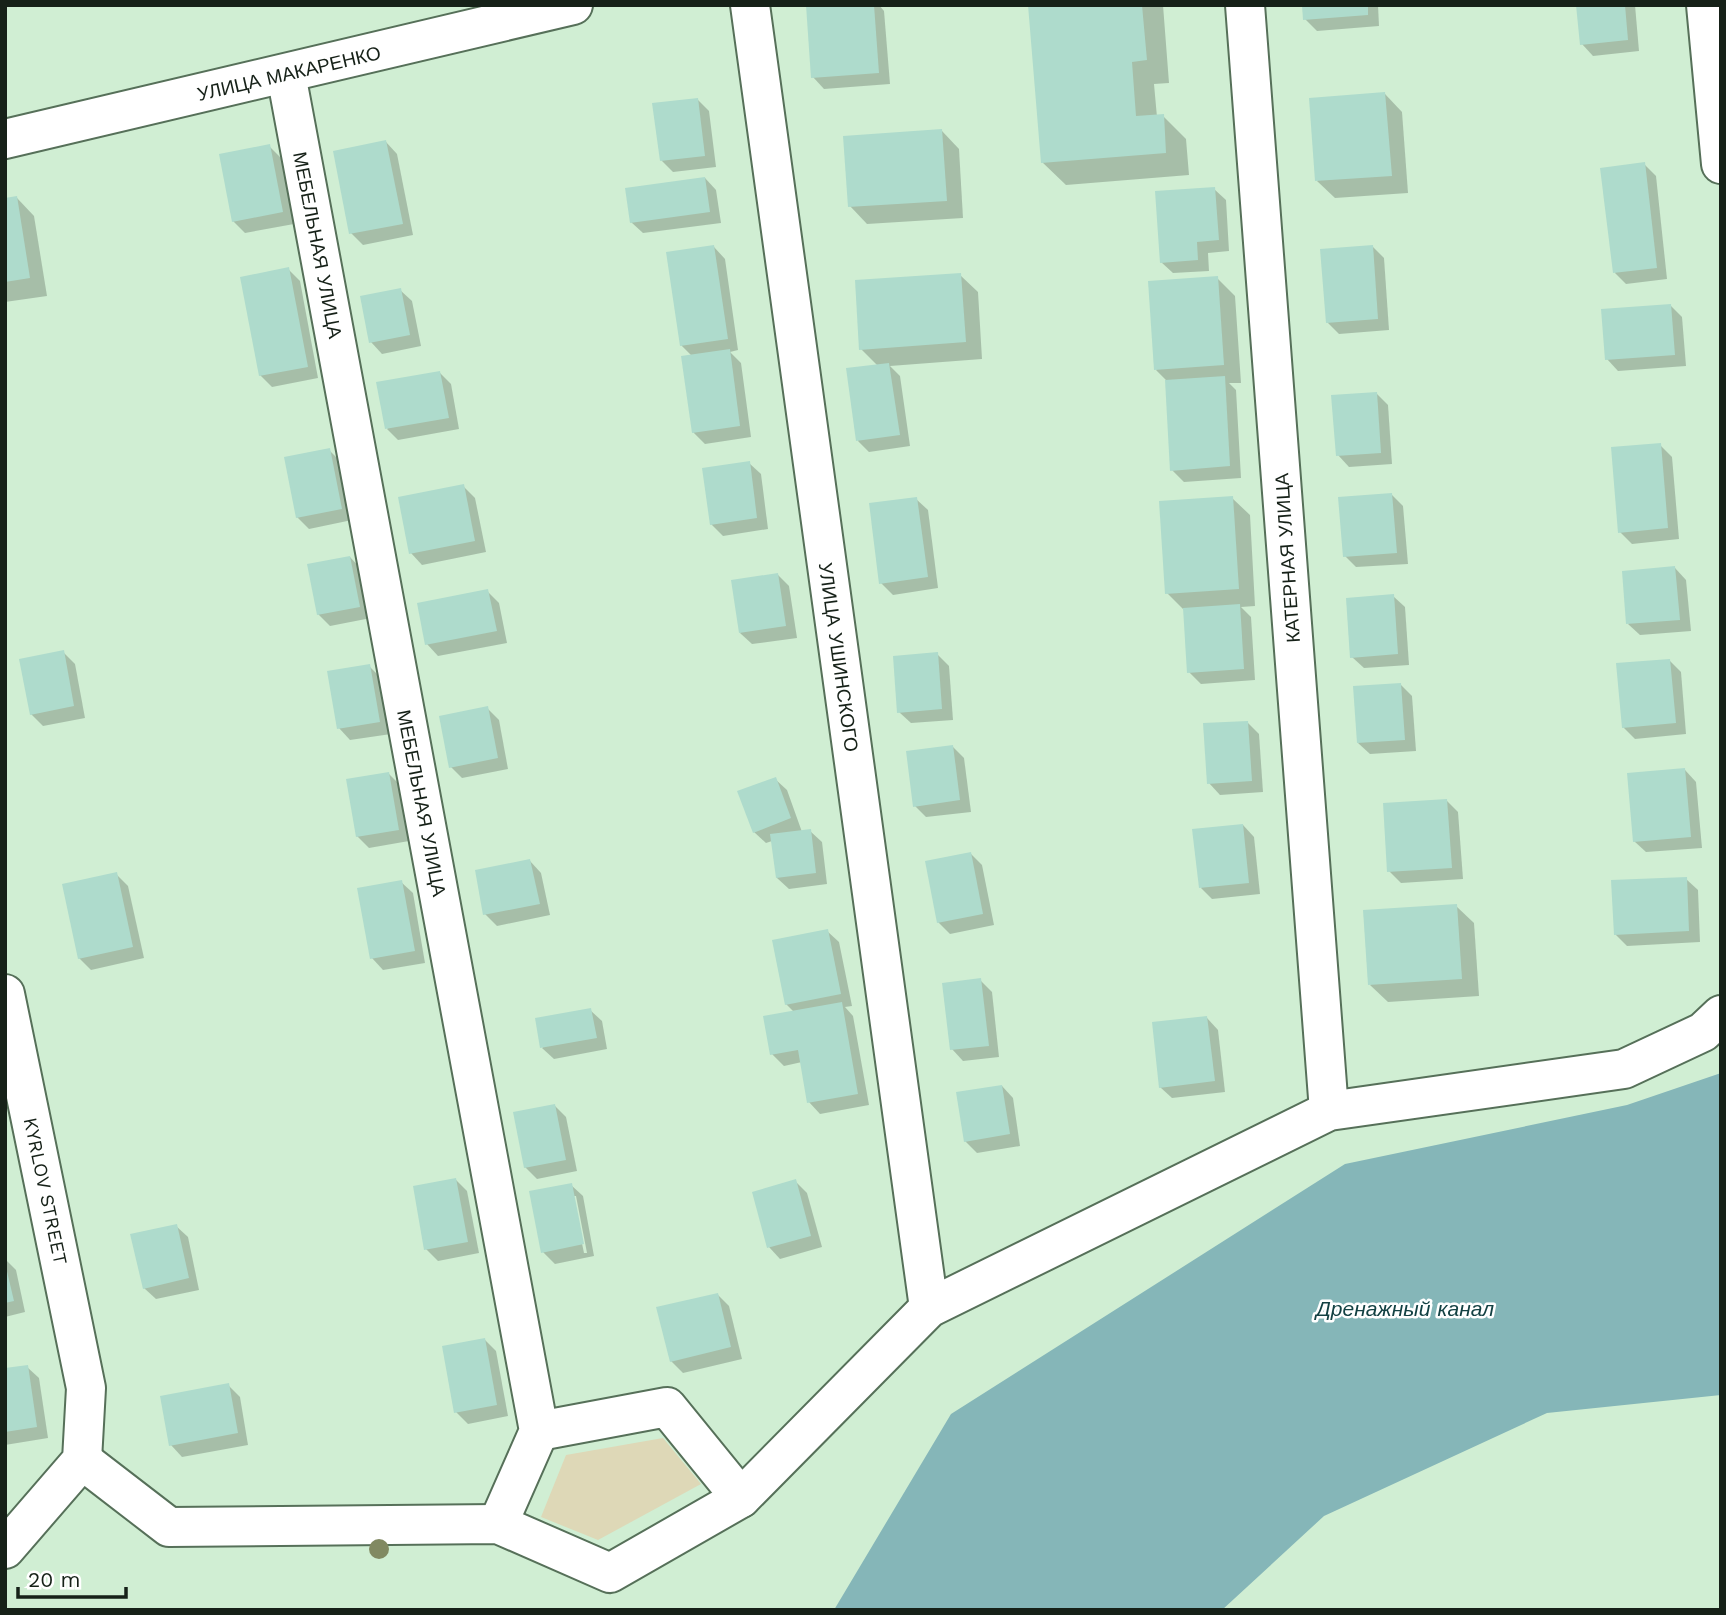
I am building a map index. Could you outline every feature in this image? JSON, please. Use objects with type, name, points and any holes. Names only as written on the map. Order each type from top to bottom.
[{"type":"street","name":"УЛИЦА МАКАРЕНКО","points":[[5,139],[573,5]]},
{"type":"street","name":"УЛИЦА УШИНСКОГО","points":[[750,5],[929,1308]]},
{"type":"street","name":"КАТЕРНАЯ УЛИЦА","points":[[1245,5],[1329,1111]]},
{"type":"street","points":[[1706,5],[1721,164]]},
{"type":"street","name":"МЕБЕЛЬНАЯ УЛИЦА","points":[[286,74],[539,1431]]},
{"type":"street","name":"KYRLOV STREET","points":[[5,994],[86,1388],[82,1460]]},
{"type":"street","points":[[5,1549],[82,1460],[169,1527],[498,1524],[610,1573],[741,1497],[929,1308],[1329,1111],[1624,1069],[1703,1032],[1721,1015]]},
{"type":"street","points":[[498,1524],[539,1431],[667,1407],[741,1497]]},
{"type":"shaded area","points":[[663,1438],[701,1484],[598,1540],[541,1517],[566,1455]]},
{"type":"water","name":"Дренажный канал","points":[[1721,1073],[1721,1395],[1547,1413],[1324,1516],[1222,1610],[834,1610],[951,1414],[1345,1164],[1627,1105]]},
{"type":"building","points":[[806,5],[874,5],[879,73],[811,78]]},
{"type":"building","points":[[1028,5],[1142,5],[1147,60],[1132,62],[1136,116],[1164,114],[1166,153],[1041,163]]},
{"type":"building","points":[[1302,5],[1368,5],[1368,15],[1303,20]]},
{"type":"building","points":[[1576,5],[1625,5],[1628,40],[1580,45]]},
{"type":"building","points":[[1385,92],[1392,176],[1315,181],[1309,98]]},
{"type":"building","points":[[698,98],[705,156],[660,161],[652,103]]},
{"type":"building","points":[[942,129],[947,201],[848,207],[843,136]]},
{"type":"building","points":[[386,140],[403,224],[349,234],[333,151]]},
{"type":"building","points":[[270,144],[283,212],[232,222],[219,154]]},
{"type":"building","points":[[1645,162],[1657,268],[1613,273],[1600,168]]},
{"type":"building","points":[[705,177],[710,212],[630,223],[625,188]]},
{"type":"building","points":[[1215,187],[1219,240],[1197,242],[1198,260],[1160,263],[1155,191]]},
{"type":"building","points":[[17,196],[30,278],[5,282],[5,198]]},
{"type":"building","points":[[714,245],[728,339],[680,346],[666,252]]},
{"type":"building","points":[[1373,245],[1378,319],[1326,323],[1320,249]]},
{"type":"building","points":[[289,267],[308,367],[259,376],[240,277]]},
{"type":"building","points":[[961,273],[966,342],[859,350],[855,280]]},
{"type":"building","points":[[1218,276],[1224,365],[1154,370],[1148,281]]},
{"type":"building","points":[[401,288],[410,335],[369,343],[360,296]]},
{"type":"building","points":[[1671,304],[1675,355],[1605,360],[1601,309]]},
{"type":"building","points":[[730,349],[740,426],[692,433],[681,356]]},
{"type":"building","points":[[889,363],[900,435],[856,441],[846,368]]},
{"type":"building","points":[[440,371],[449,418],[385,429],[376,382]]},
{"type":"building","points":[[1225,376],[1230,466],[1170,471],[1165,380]]},
{"type":"building","points":[[1377,392],[1381,453],[1336,456],[1331,395]]},
{"type":"building","points":[[1661,443],[1668,528],[1618,533],[1611,447]]},
{"type":"building","points":[[330,448],[342,509],[296,518],[284,457]]},
{"type":"building","points":[[750,461],[757,518],[710,525],[702,468]]},
{"type":"building","points":[[464,484],[475,541],[409,554],[398,497]]},
{"type":"building","points":[[1392,493],[1397,553],[1343,557],[1338,497]]},
{"type":"building","points":[[1233,496],[1239,589],[1165,594],[1159,501]]},
{"type":"building","points":[[917,497],[928,577],[879,584],[869,503]]},
{"type":"building","points":[[350,556],[360,607],[317,615],[307,564]]},
{"type":"building","points":[[1675,566],[1680,620],[1626,624],[1622,571]]},
{"type":"building","points":[[778,573],[786,626],[739,633],[731,580]]},
{"type":"building","points":[[488,589],[497,631],[425,645],[417,603]]},
{"type":"building","points":[[1394,594],[1398,654],[1350,658],[1346,598]]},
{"type":"building","points":[[1240,604],[1244,669],[1187,673],[1183,608]]},
{"type":"building","points":[[64,650],[74,706],[30,715],[19,659]]},
{"type":"building","points":[[938,652],[942,709],[897,713],[893,656]]},
{"type":"building","points":[[1670,659],[1676,723],[1622,728],[1616,663]]},
{"type":"building","points":[[370,664],[380,722],[337,729],[327,671]]},
{"type":"building","points":[[1401,683],[1405,740],[1357,743],[1353,686]]},
{"type":"building","points":[[488,706],[498,758],[449,768],[439,716]]},
{"type":"building","points":[[1248,721],[1252,781],[1207,784],[1203,723]]},
{"type":"building","points":[[953,745],[960,800],[913,807],[906,751]]},
{"type":"building","points":[[1685,768],[1691,837],[1633,842],[1627,773]]},
{"type":"building","points":[[389,772],[399,830],[356,837],[346,779]]},
{"type":"building","points":[[776,777],[791,818],[753,833],[737,791]]},
{"type":"building","points":[[1447,799],[1452,868],[1387,872],[1383,803]]},
{"type":"building","points":[[1243,824],[1249,883],[1199,888],[1192,829]]},
{"type":"building","points":[[811,829],[816,873],[776,878],[770,834]]},
{"type":"building","points":[[971,852],[983,914],[937,923],[925,861]]},
{"type":"building","points":[[530,859],[540,904],[483,915],[475,870]]},
{"type":"building","points":[[117,872],[133,947],[78,959],[62,884]]},
{"type":"building","points":[[1687,877],[1689,931],[1614,935],[1611,880]]},
{"type":"building","points":[[402,880],[415,951],[370,959],[357,888]]},
{"type":"building","points":[[1457,904],[1462,979],[1368,985],[1363,910]]},
{"type":"building","points":[[828,929],[841,994],[785,1005],[772,940]]},
{"type":"building","points":[[981,978],[989,1046],[950,1050],[942,983]]},
{"type":"building","points":[[842,1002],[858,1094],[807,1103],[798,1050],[770,1055],[763,1016]]},
{"type":"building","points":[[591,1008],[597,1038],[540,1048],[535,1018]]},
{"type":"building","points":[[1207,1016],[1215,1081],[1159,1088],[1152,1022]]},
{"type":"building","points":[[1002,1085],[1010,1134],[964,1142],[956,1092]]},
{"type":"building","points":[[555,1104],[566,1160],[524,1168],[513,1112]]},
{"type":"building","points":[[456,1178],[468,1242],[424,1250],[413,1186]]},
{"type":"building","points":[[796,1179],[811,1236],[767,1248],[752,1192]]},
{"type":"building","points":[[572,1183],[584,1244],[541,1253],[529,1191]]},
{"type":"building","points":[[177,1224],[189,1278],[143,1289],[130,1234]]},
{"type":"building","points":[[5,1263],[14,1301],[5,1303]]},
{"type":"building","points":[[718,1293],[731,1347],[670,1362],[656,1307]]},
{"type":"building","points":[[485,1338],[497,1405],[454,1413],[442,1346]]},
{"type":"building","points":[[28,1365],[37,1427],[5,1432],[5,1368]]},
{"type":"building","points":[[229,1383],[238,1433],[169,1446],[160,1396]]}]
